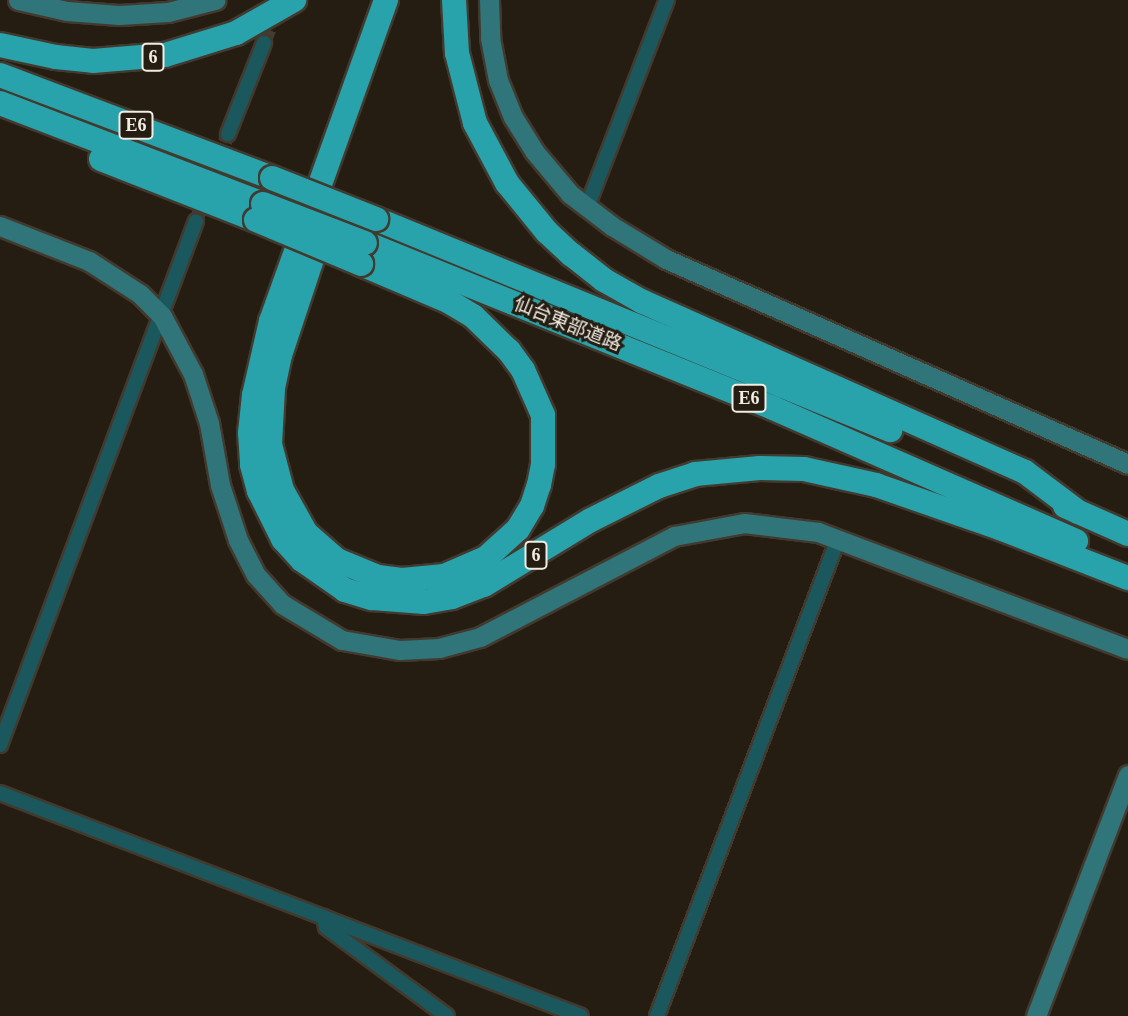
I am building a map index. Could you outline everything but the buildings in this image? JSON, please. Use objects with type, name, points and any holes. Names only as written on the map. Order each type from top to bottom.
[{"type":"highway","name":"6","points":[[0,45],[56,57],[93,61],[165,55],[236,33],[294,0]]},
{"type":"highway","name":"6","points":[[386,0],[271,321],[254,395],[250,433],[252,465],[259,491],[283,539],[302,560],[345,590],[372,598],[424,602],[452,597],[484,585],[591,520],[659,486],[695,474],[760,468],[804,469],[876,485],[1002,528],[1128,578]]},
{"type":"highway","name":"6","points":[[363,254],[472,316],[509,351],[523,370],[543,415],[544,464],[532,506],[518,529],[486,558],[444,576],[402,580],[378,577],[337,560],[306,533],[293,513],[282,490],[270,444],[270,418],[280,355],[400,0]]},
{"type":"highway","points":[[454,0],[457,53],[475,123],[507,183],[547,232],[571,254],[604,280],[641,301],[1025,472],[1078,512]]},
{"type":"highway","name":"仙台東部道路","points":[[0,75],[376,219],[856,415],[1128,534]]},
{"type":"highway","name":"仙台東部道路","points":[[2,104],[363,254],[760,403],[1128,564]]},
{"type":"street","points":[[18,0],[67,11],[119,15],[168,12],[215,0]]},
{"type":"street","points":[[489,0],[490,38],[498,80],[513,117],[534,151],[570,194],[587,207],[666,259],[1128,464]]},
{"type":"street","points":[[587,207],[667,0]]},
{"type":"street","points":[[228,134],[264,43]]},
{"type":"street","points":[[0,746],[162,316],[195,221]]},
{"type":"street","points":[[0,226],[89,261],[140,294],[162,316],[193,374],[209,423],[220,485],[238,540],[256,575],[282,604],[342,640],[400,650],[439,648],[480,637],[674,536],[744,523],[818,532],[1128,649]]},
{"type":"street","points":[[657,1016],[838,539]]},
{"type":"street","points":[[1037,1016],[1128,775]]},
{"type":"street","points":[[0,793],[581,1016]]},
{"type":"street","points":[[324,917],[326,927],[447,1016]]},
{"type":"tunnel","points":[[264,43],[276,11]]},
{"type":"tunnel","points":[[196,221],[228,134]]}]
